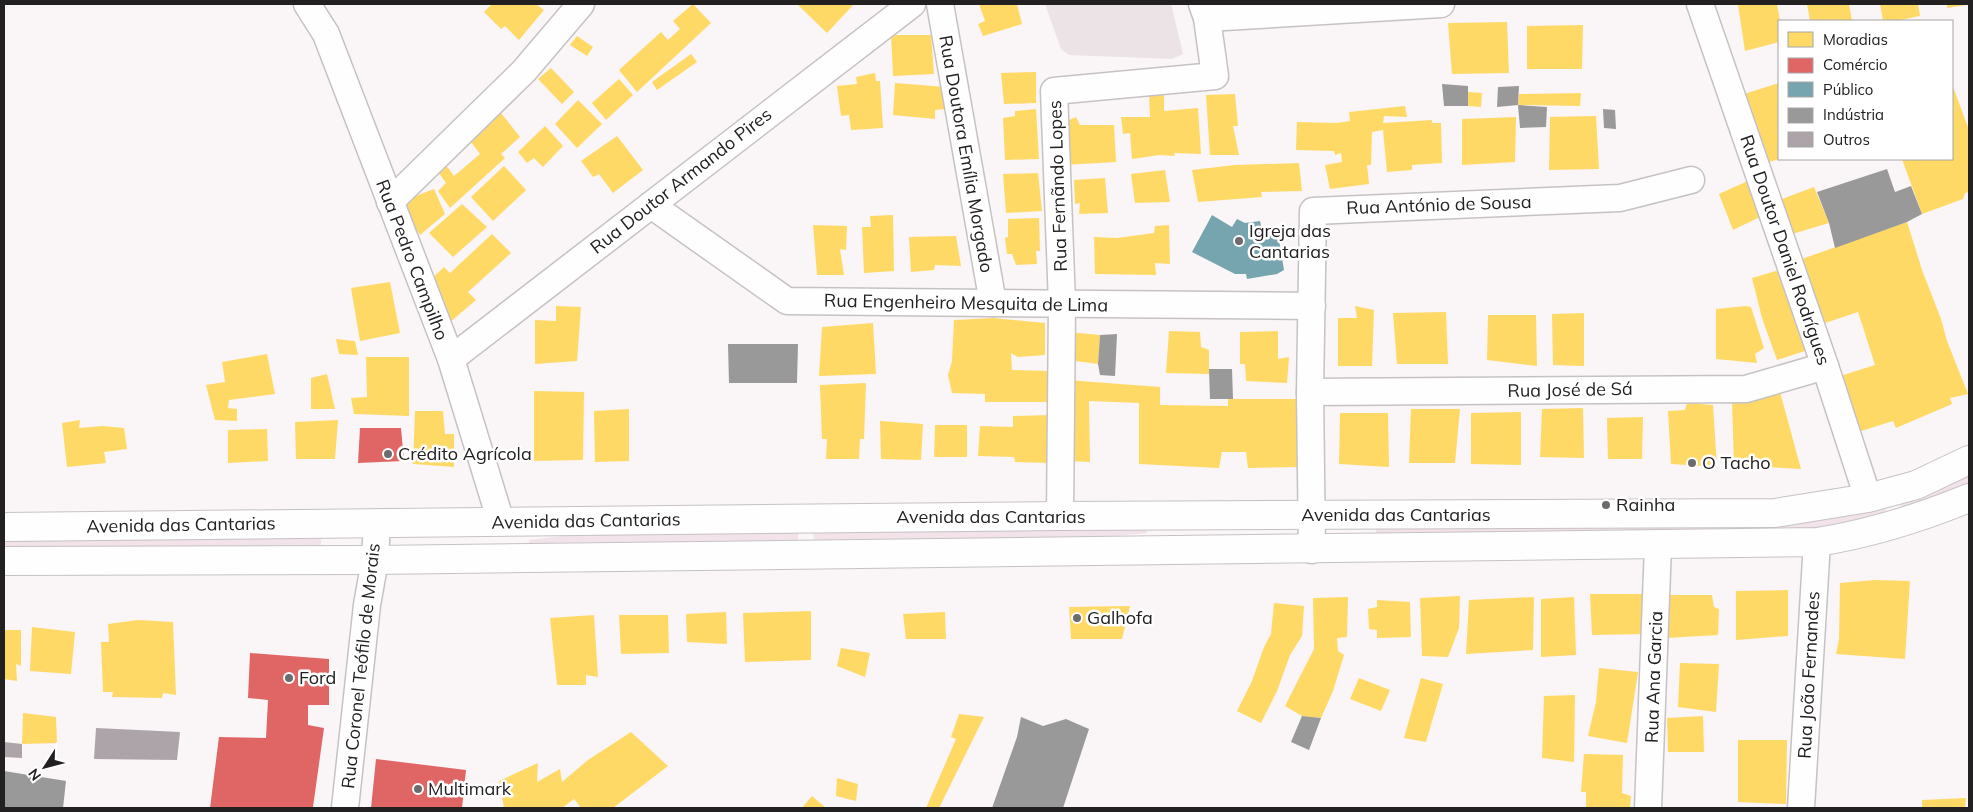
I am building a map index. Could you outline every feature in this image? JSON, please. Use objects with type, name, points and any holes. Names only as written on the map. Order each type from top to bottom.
[{"type":"main road","name":"Avenida das Cantarias","points":[[4,527],[1060,516],[1775,513],[1868,498],[1916,485],[1969,460]]},
{"type":"main road","name":"Avenida das Cantarias","points":[[4,561],[374,560],[1312,550],[1817,542],[1853,536],[1932,513],[1969,498]]},
{"type":"main road","points":[[374,560],[397,542],[512,537],[563,521]]},
{"type":"street","name":"Rua Pedro Campilho","points":[[307,4],[326,34],[451,359],[501,522]]},
{"type":"street","points":[[390,202],[524,71],[581,4]]},
{"type":"street","name":"Rua Doutor Armando Pires","points":[[451,359],[912,4]]},
{"type":"street","name":"Rua Doutora Emília Morgado","points":[[940,4],[993,303]]},
{"type":"street","points":[[1204,11],[1441,4]]},
{"type":"street","name":"Rua Doutor Daniel Rodrígues","points":[[1700,4],[1826,366],[1868,498]]},
{"type":"street","name":"Rua Fernãndo Lopes","points":[[1060,516],[1062,304],[1054,91],[1215,76],[1204,11]]},
{"type":"street","name":"Rua António de Sousa","points":[[1312,550],[1310,392],[1313,211],[1620,198],[1691,180]]},
{"type":"street","name":"Rua Engenheiro Mesquita de Lima","points":[[651,204],[787,302],[1312,306]]},
{"type":"street","name":"Rua José de Sá","points":[[1310,392],[1746,389],[1826,366]]},
{"type":"street","name":"Rua Coronel Teófilo de Morais","points":[[345,808],[377,523]]},
{"type":"street","name":"Rua João Fernandes","points":[[1801,808],[1817,542]]},
{"type":"street","name":"Rua Ana Garcia","points":[[1648,808],[1658,545]]},
{"type":"shaded area","points":[[1045,4],[1171,4],[1183,54],[1172,59],[1069,55],[1061,49]]},
{"type":"shaded area","points":[[1969,473],[1969,484],[1903,510],[1900,502]]},
{"type":"shaded area","points":[[1884,506],[1887,515],[1842,527],[1781,531],[1376,537],[1376,527],[1780,523],[1843,516]]},
{"type":"shaded area","points":[[1146,529],[1147,533],[1098,538],[814,541],[813,532]]},
{"type":"shaded area","points":[[798,531],[798,541],[529,543],[529,540],[590,533]]},
{"type":"shaded area","points":[[321,536],[321,545],[4,548],[4,538]]},
{"type":"building: Moradias","points":[[492,4],[536,4],[544,10],[519,40],[505,26],[501,29],[484,12]]},
{"type":"building: Moradias","points":[[693,4],[711,23],[637,92],[619,70],[661,32],[668,40],[680,29],[673,21]]},
{"type":"building: Moradias","points":[[797,4],[854,4],[827,33]]},
{"type":"building: Moradias","points":[[979,4],[1017,4],[1022,24],[983,36],[978,24],[985,21]]},
{"type":"building: Moradias","points":[[1777,4],[1780,20],[1778,20],[1778,42],[1745,51],[1738,5]]},
{"type":"building: Moradias","points":[[1807,4],[1849,4],[1852,20],[1810,20]]},
{"type":"building: Moradias","points":[[1880,4],[1918,4],[1920,16],[1901,20],[1883,20]]},
{"type":"building: Moradias","points":[[1947,4],[1966,4],[1966,5],[1947,8]]},
{"type":"building: Moradias","points":[[1507,22],[1509,73],[1452,74],[1448,23]]},
{"type":"building: Moradias","points":[[1583,25],[1582,69],[1527,69],[1527,26]]},
{"type":"building: Moradias","points":[[891,35],[931,35],[934,74],[893,76]]},
{"type":"building: Moradias","points":[[577,36],[593,47],[587,56],[570,45]]},
{"type":"building: Moradias","points":[[691,54],[697,62],[657,90],[652,82]]},
{"type":"building: Moradias","points":[[551,68],[574,92],[562,104],[538,79]]},
{"type":"building: Moradias","points":[[1036,72],[1036,103],[1004,104],[1001,73]]},
{"type":"building: Moradias","points":[[875,73],[876,81],[880,81],[883,128],[851,130],[849,115],[841,116],[837,86],[857,84],[856,77]]},
{"type":"building: Moradias","points":[[619,79],[633,95],[606,120],[592,103]]},
{"type":"building: Moradias","points":[[895,83],[946,87],[945,109],[935,110],[935,119],[893,115]]},
{"type":"building: Moradias","points":[[1778,83],[1778,159],[1763,164],[1744,94]]},
{"type":"building: Moradias","points":[[1953,87],[1969,130],[1969,192],[1965,193],[1963,199],[1922,214],[1902,160],[1953,160]]},
{"type":"building: Moradias","points":[[1164,92],[1164,111],[1198,108],[1201,154],[1174,153],[1175,156],[1159,155],[1132,159],[1130,133],[1123,134],[1121,117],[1150,117],[1149,94]]},
{"type":"building: Moradias","points":[[1468,92],[1482,93],[1481,107],[1468,106]]},
{"type":"building: Moradias","points":[[1581,93],[1580,106],[1518,105],[1519,94]]},
{"type":"building: Moradias","points":[[1235,94],[1238,126],[1233,126],[1239,155],[1210,155],[1206,95]]},
{"type":"building: Moradias","points":[[578,100],[602,124],[577,148],[555,124]]},
{"type":"building: Moradias","points":[[1405,106],[1407,117],[1384,116],[1383,123],[1432,120],[1432,123],[1441,123],[1442,163],[1412,165],[1412,170],[1387,172],[1383,130],[1372,132],[1371,165],[1367,165],[1369,184],[1330,189],[1325,165],[1342,162],[1341,153],[1335,155],[1334,151],[1296,150],[1297,122],[1336,123],[1350,121],[1349,112]]},
{"type":"building: Moradias","points":[[1036,109],[1039,159],[1005,160],[1003,118],[1015,116],[1015,111]]},
{"type":"building: Moradias","points":[[501,113],[520,137],[501,154],[505,158],[450,208],[438,191],[446,183],[436,169],[443,161],[454,176],[480,154],[471,142]]},
{"type":"building: Moradias","points":[[1596,116],[1599,169],[1549,170],[1550,117]]},
{"type":"building: Moradias","points":[[1076,117],[1080,125],[1114,125],[1116,162],[1063,165],[1060,144],[1069,142],[1069,120]]},
{"type":"building: Moradias","points":[[1516,117],[1515,162],[1462,165],[1462,119]]},
{"type":"building: Moradias","points":[[545,126],[563,146],[543,167],[534,158],[527,163],[518,152]]},
{"type":"building: Moradias","points":[[617,136],[643,170],[613,193],[599,174],[593,177],[581,161]]},
{"type":"building: Moradias","points":[[1299,163],[1302,191],[1261,192],[1262,197],[1198,202],[1192,170],[1235,165]]},
{"type":"building: Moradias","points":[[504,166],[526,190],[493,221],[471,197]]},
{"type":"building: Moradias","points":[[1165,170],[1170,202],[1135,203],[1131,174]]},
{"type":"building: Moradias","points":[[1038,173],[1042,211],[1006,213],[1003,174]]},
{"type":"building: Moradias","points":[[1105,178],[1108,213],[1079,214],[1080,203],[1075,204],[1074,180]]},
{"type":"building: Moradias","points":[[1752,179],[1764,215],[1733,230],[1719,194]]},
{"type":"building: Moradias","points":[[1814,187],[1829,223],[1789,235],[1777,201]]},
{"type":"building: Moradias","points":[[434,189],[445,214],[420,235],[400,202]]},
{"type":"building: Moradias","points":[[462,204],[487,227],[453,257],[429,233]]},
{"type":"building: Moradias","points":[[893,215],[894,271],[864,273],[862,227],[871,227],[870,216]]},
{"type":"building: Moradias","points":[[1039,218],[1040,251],[1036,251],[1037,264],[1016,265],[1012,254],[1007,254],[1005,238],[1008,237],[1008,219]]},
{"type":"building: Moradias","points":[[1907,222],[1947,341],[1968,394],[1950,398],[1952,404],[1896,428],[1893,421],[1855,433],[1837,377],[1875,365],[1858,312],[1822,324],[1796,261]]},
{"type":"building: Moradias","points":[[813,225],[847,226],[846,250],[840,249],[844,275],[817,275]]},
{"type":"building: Moradias","points":[[1169,225],[1170,264],[1155,263],[1156,275],[1095,274],[1094,237],[1117,238],[1154,233],[1155,226]]},
{"type":"building: Moradias","points":[[492,234],[511,253],[468,292],[476,300],[442,329],[426,284],[444,267],[450,273]]},
{"type":"building: Moradias","points":[[956,236],[961,266],[935,265],[934,270],[911,272],[909,237]]},
{"type":"building: Moradias","points":[[1786,268],[1811,349],[1777,360],[1762,318],[1752,278]]},
{"type":"building: Moradias","points":[[390,282],[400,333],[360,341],[351,288]]},
{"type":"building: Moradias","points":[[556,306],[581,307],[577,361],[535,364],[535,320],[556,321]]},
{"type":"building: Moradias","points":[[1355,306],[1374,310],[1372,366],[1338,366],[1338,318],[1357,318]]},
{"type":"building: Moradias","points":[[1751,307],[1764,348],[1755,354],[1757,363],[1716,359],[1716,309]]},
{"type":"building: Moradias","points":[[1446,312],[1448,364],[1397,364],[1393,313]]},
{"type":"building: Moradias","points":[[1584,313],[1584,366],[1553,365],[1552,314]]},
{"type":"building: Moradias","points":[[1488,315],[1536,315],[1537,366],[1487,360]]},
{"type":"building: Moradias","points":[[993,318],[1045,323],[1045,355],[1018,357],[1011,353],[1012,370],[1048,371],[1048,402],[985,402],[985,394],[952,393],[948,375],[952,361],[954,320]]},
{"type":"building: Moradias","points":[[873,323],[876,374],[819,376],[822,327]]},
{"type":"building: Moradias","points":[[1169,331],[1200,332],[1201,347],[1209,350],[1209,374],[1166,373]]},
{"type":"building: Moradias","points":[[1278,331],[1278,359],[1289,357],[1287,383],[1246,381],[1245,364],[1240,364],[1240,332]]},
{"type":"building: Moradias","points":[[1068,332],[1100,335],[1098,364],[1068,360]]},
{"type":"building: Moradias","points":[[336,339],[355,341],[358,355],[339,354]]},
{"type":"building: Moradias","points":[[267,354],[275,394],[229,400],[228,408],[237,409],[237,421],[215,420],[206,385],[225,382],[222,362]]},
{"type":"building: Moradias","points":[[366,357],[409,357],[409,416],[354,414],[351,398],[367,397]]},
{"type":"building: Moradias","points":[[327,374],[335,409],[311,409],[311,378]]},
{"type":"building: Moradias","points":[[1067,380],[1160,387],[1160,405],[1228,406],[1228,399],[1300,399],[1298,467],[1248,468],[1246,452],[1222,452],[1219,468],[1139,464],[1139,403],[1089,401],[1090,462],[1068,461]]},
{"type":"building: Moradias","points":[[866,383],[864,439],[860,439],[859,459],[826,459],[827,439],[822,439],[820,385]]},
{"type":"building: Moradias","points":[[534,391],[584,392],[583,460],[534,461]]},
{"type":"building: Moradias","points":[[1780,392],[1801,469],[1734,465],[1732,400]]},
{"type":"building: Moradias","points":[[1687,403],[1713,405],[1717,467],[1671,464],[1668,411],[1685,410]]},
{"type":"building: Moradias","points":[[1583,408],[1584,458],[1540,457],[1542,409]]},
{"type":"building: Moradias","points":[[629,409],[629,461],[595,462],[594,411]]},
{"type":"building: Moradias","points":[[1411,409],[1460,409],[1455,463],[1409,463]]},
{"type":"building: Moradias","points":[[415,411],[443,411],[445,434],[454,434],[454,467],[413,464]]},
{"type":"building: Moradias","points":[[1521,412],[1521,465],[1471,464],[1471,413]]},
{"type":"building: Moradias","points":[[1340,413],[1388,413],[1389,467],[1339,464]]},
{"type":"building: Moradias","points":[[1049,415],[1047,463],[1015,462],[1014,457],[978,456],[980,426],[1013,427],[1013,416]]},
{"type":"building: Moradias","points":[[1643,417],[1642,459],[1608,459],[1607,418]]},
{"type":"building: Moradias","points":[[80,420],[79,428],[102,426],[124,428],[127,449],[104,452],[106,463],[67,467],[62,423]]},
{"type":"building: Moradias","points":[[338,420],[335,459],[296,459],[295,422]]},
{"type":"building: Moradias","points":[[880,421],[923,424],[921,460],[881,459]]},
{"type":"building: Moradias","points":[[935,425],[967,425],[967,457],[934,457]]},
{"type":"building: Moradias","points":[[267,429],[268,461],[228,463],[228,430]]},
{"type":"building: Moradias","points":[[1875,580],[1910,581],[1905,659],[1836,654],[1839,639],[1840,583]]},
{"type":"building: Moradias","points":[[1788,590],[1788,636],[1736,640],[1736,591]]},
{"type":"building: Moradias","points":[[1590,594],[1646,594],[1648,634],[1592,635]]},
{"type":"building: Moradias","points":[[1668,595],[1712,595],[1714,607],[1719,609],[1718,635],[1667,638]]},
{"type":"building: Moradias","points":[[1460,596],[1459,628],[1448,657],[1422,656],[1420,598]]},
{"type":"building: Moradias","points":[[1348,597],[1347,637],[1337,638],[1338,651],[1344,655],[1333,691],[1321,718],[1302,716],[1285,706],[1314,649],[1313,598]]},
{"type":"building: Moradias","points":[[1534,597],[1533,650],[1466,654],[1469,600]]},
{"type":"building: Moradias","points":[[1574,597],[1576,655],[1541,657],[1541,599]]},
{"type":"building: Moradias","points":[[1377,600],[1410,602],[1411,637],[1377,638],[1377,630],[1369,629],[1368,609],[1377,607]]},
{"type":"building: Moradias","points":[[1274,603],[1304,606],[1302,636],[1290,655],[1277,691],[1261,723],[1237,711],[1252,681],[1264,647],[1271,634]]},
{"type":"building: Moradias","points":[[1130,606],[1122,639],[1071,639],[1069,607]]},
{"type":"building: Moradias","points":[[811,611],[811,660],[745,662],[743,613]]},
{"type":"building: Moradias","points":[[726,612],[727,644],[687,642],[686,614]]},
{"type":"building: Moradias","points":[[945,612],[946,639],[906,639],[903,614]]},
{"type":"building: Moradias","points":[[594,615],[598,677],[586,675],[586,685],[557,685],[550,618]]},
{"type":"building: Moradias","points":[[619,615],[668,615],[669,653],[621,654]]},
{"type":"building: Moradias","points":[[138,620],[173,622],[176,695],[163,693],[162,698],[112,697],[113,692],[103,692],[101,642],[109,642],[108,624]]},
{"type":"building: Moradias","points":[[32,627],[75,632],[71,674],[30,671]]},
{"type":"building: Moradias","points":[[4,630],[21,630],[21,666],[16,664],[17,681],[4,679]]},
{"type":"building: Moradias","points":[[841,648],[870,653],[865,677],[837,666]]},
{"type":"building: Moradias","points":[[1680,663],[1719,664],[1716,712],[1678,707]]},
{"type":"building: Moradias","points":[[1599,668],[1638,672],[1627,743],[1588,736],[1596,702]]},
{"type":"building: Moradias","points":[[1359,678],[1390,690],[1381,711],[1350,699]]},
{"type":"building: Moradias","points":[[1421,678],[1443,684],[1426,742],[1404,738]]},
{"type":"building: Moradias","points":[[1575,695],[1574,762],[1542,758],[1544,696]]},
{"type":"building: Moradias","points":[[23,713],[56,717],[57,743],[22,744]]},
{"type":"building: Moradias","points":[[959,714],[984,717],[939,808],[926,808],[956,739],[951,737]]},
{"type":"building: Moradias","points":[[1703,716],[1704,752],[1668,752],[1667,718]]},
{"type":"building: Moradias","points":[[631,732],[668,766],[613,808],[581,808],[574,799],[562,808],[504,808],[499,781],[538,763],[537,782],[560,769],[562,782],[588,760]]},
{"type":"building: Moradias","points":[[1738,740],[1787,740],[1786,804],[1738,802]]},
{"type":"building: Moradias","points":[[1584,754],[1623,755],[1622,793],[1631,796],[1630,808],[1586,808],[1586,792],[1581,792]]},
{"type":"building: Moradias","points":[[837,778],[858,784],[856,801],[836,796]]},
{"type":"building: Moradias","points":[[812,796],[826,808],[802,808]]},
{"type":"building: Moradias","points":[[1966,798],[1965,808],[1922,808],[1922,800]]},
{"type":"building: Comércio","points":[[360,428],[401,428],[404,461],[358,463]]},
{"type":"building: Comércio","points":[[250,653],[329,659],[329,705],[308,705],[308,725],[324,728],[313,807],[210,808],[219,737],[266,738],[268,700],[248,698]]},
{"type":"building: Comércio","name":"Multimark","points":[[376,759],[466,770],[462,808],[371,808]]},
{"type":"building: Público","name":"Igreja das Cantarias","points":[[1212,215],[1232,227],[1237,219],[1245,223],[1260,221],[1262,230],[1277,228],[1284,270],[1277,274],[1247,279],[1246,274],[1235,274],[1192,252]]},
{"type":"building: Indústria","points":[[1442,84],[1468,86],[1468,106],[1444,106]]},
{"type":"building: Indústria","points":[[1519,86],[1518,105],[1497,107],[1498,87]]},
{"type":"building: Indústria","points":[[1518,105],[1547,107],[1546,127],[1520,128]]},
{"type":"building: Indústria","points":[[1603,109],[1615,110],[1616,129],[1604,128]]},
{"type":"building: Indústria","points":[[1887,169],[1895,192],[1911,186],[1922,214],[1907,222],[1835,248],[1829,223],[1817,192]]},
{"type":"building: Indústria","points":[[1117,334],[1115,376],[1100,375],[1098,364],[1100,335]]},
{"type":"building: Indústria","points":[[728,344],[798,344],[797,383],[729,383]]},
{"type":"building: Indústria","points":[[1209,369],[1232,369],[1233,399],[1210,399]]},
{"type":"building: Indústria","points":[[1302,716],[1321,718],[1309,750],[1291,742]]},
{"type":"building: Indústria","points":[[1021,717],[1043,726],[1066,719],[1089,729],[1063,808],[992,808],[1017,737]]},
{"type":"building: Indústria","points":[[4,771],[66,781],[63,808],[4,808]]},
{"type":"building: Outros","points":[[96,728],[180,732],[177,760],[94,759]]},
{"type":"building: Outros","points":[[4,742],[22,744],[22,758],[4,757]]},
{"type":"place","name":"Igreja das Cantarias","points":[[1239,241]]},
{"type":"place","name":"Crédito Agrícola","points":[[388,454]]},
{"type":"place","name":"O Tacho","points":[[1692,463]]},
{"type":"place","name":"Rainha","points":[[1606,505]]},
{"type":"place","name":"Galhofa","points":[[1077,618]]},
{"type":"place","name":"Ford","points":[[289,678]]},
{"type":"place","name":"Multimark","points":[[418,789]]}]
